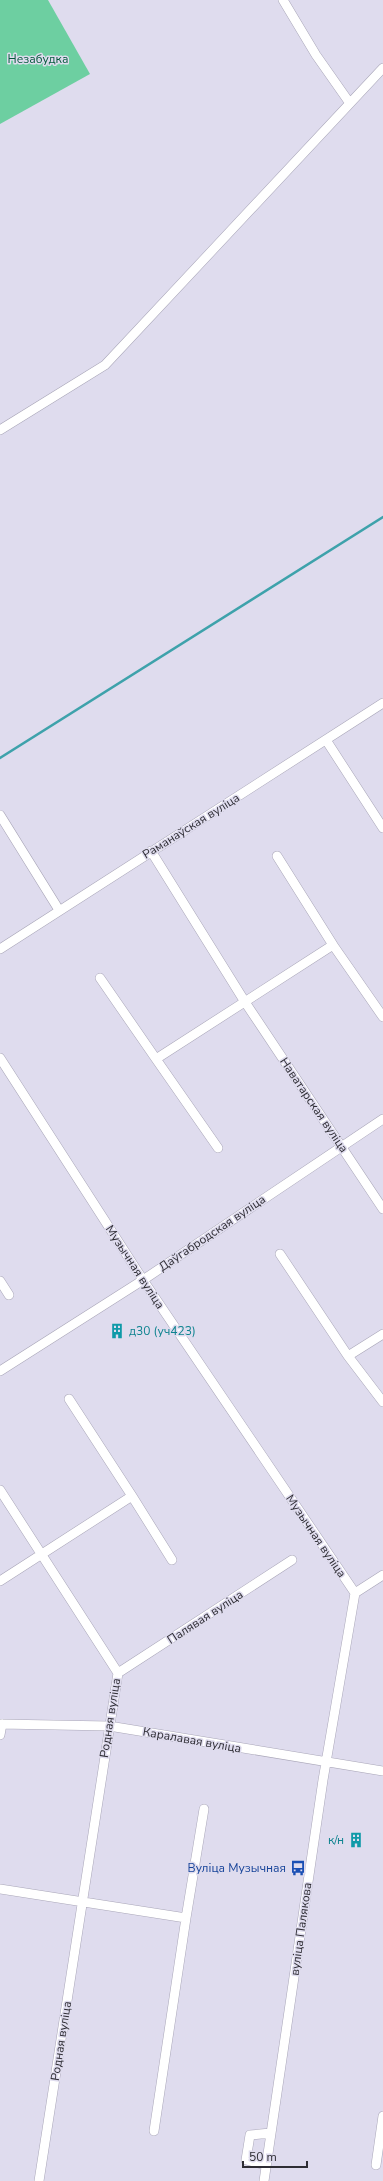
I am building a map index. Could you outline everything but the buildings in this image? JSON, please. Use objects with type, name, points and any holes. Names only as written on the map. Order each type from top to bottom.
[{"type":"street","points":[[284,0],[316,55],[349,102]]},
{"type":"street","points":[[0,430],[105,365],[349,102],[383,68]]},
{"type":"street","name":"Раманаўская вуліца","points":[[0,949],[383,703]]},
{"type":"street","points":[[326,740],[383,828]]},
{"type":"street","points":[[0,815],[59,910]]},
{"type":"street","name":"Наватарская вуліца","points":[[151,851],[245,1002],[383,1209]]},
{"type":"street","points":[[277,856],[333,944],[383,1017]]},
{"type":"street","points":[[156,1059],[333,944]]},
{"type":"street","points":[[100,978],[218,1148]]},
{"type":"street","name":"Музычная вуліца","points":[[0,1058],[143,1280],[355,1593]]},
{"type":"street","name":"Даўгабродская вуліца","points":[[0,1371],[143,1280],[383,1119]]},
{"type":"street","points":[[280,1254],[348,1356],[383,1402]]},
{"type":"street","points":[[0,1281],[9,1295]]},
{"type":"street","points":[[348,1356],[383,1334]]},
{"type":"street","points":[[69,1399],[172,1560]]},
{"type":"street","name":"Родная вуліца","points":[[0,1490],[118,1673],[108,1726],[40,2181]]},
{"type":"street","points":[[0,1581],[132,1496]]},
{"type":"street","name":"Палявая вуліца","points":[[118,1673],[292,1560]]},
{"type":"street","points":[[355,1593],[383,1575]]},
{"type":"street","name":"вуліца Палякова","points":[[264,2181],[326,1763],[355,1593]]},
{"type":"street","points":[[0,1735],[1,1724]]},
{"type":"street","name":"Каралавая вуліца","points":[[1,1724],[108,1726],[326,1763],[383,1771]]},
{"type":"street","points":[[154,2131],[204,1809]]},
{"type":"street","points":[[0,1889],[186,1918]]},
{"type":"street","points":[[376,2165],[383,2116]]},
{"type":"street","points":[[266,2165],[246,2160],[250,2134],[271,2133]]},
{"type":"green space","name":"Незабудка","points":[[0,0],[48,0],[90,74],[0,124]]},
{"type":"waterway","points":[[0,758],[383,517]]},
{"type":"place","name":"д30 (уч423)","points":[[117,1331]]},
{"type":"place","name":"к/н","points":[[356,1840]]},
{"type":"place","name":"Вуліца Музычная","points":[[298,1868]]}]
